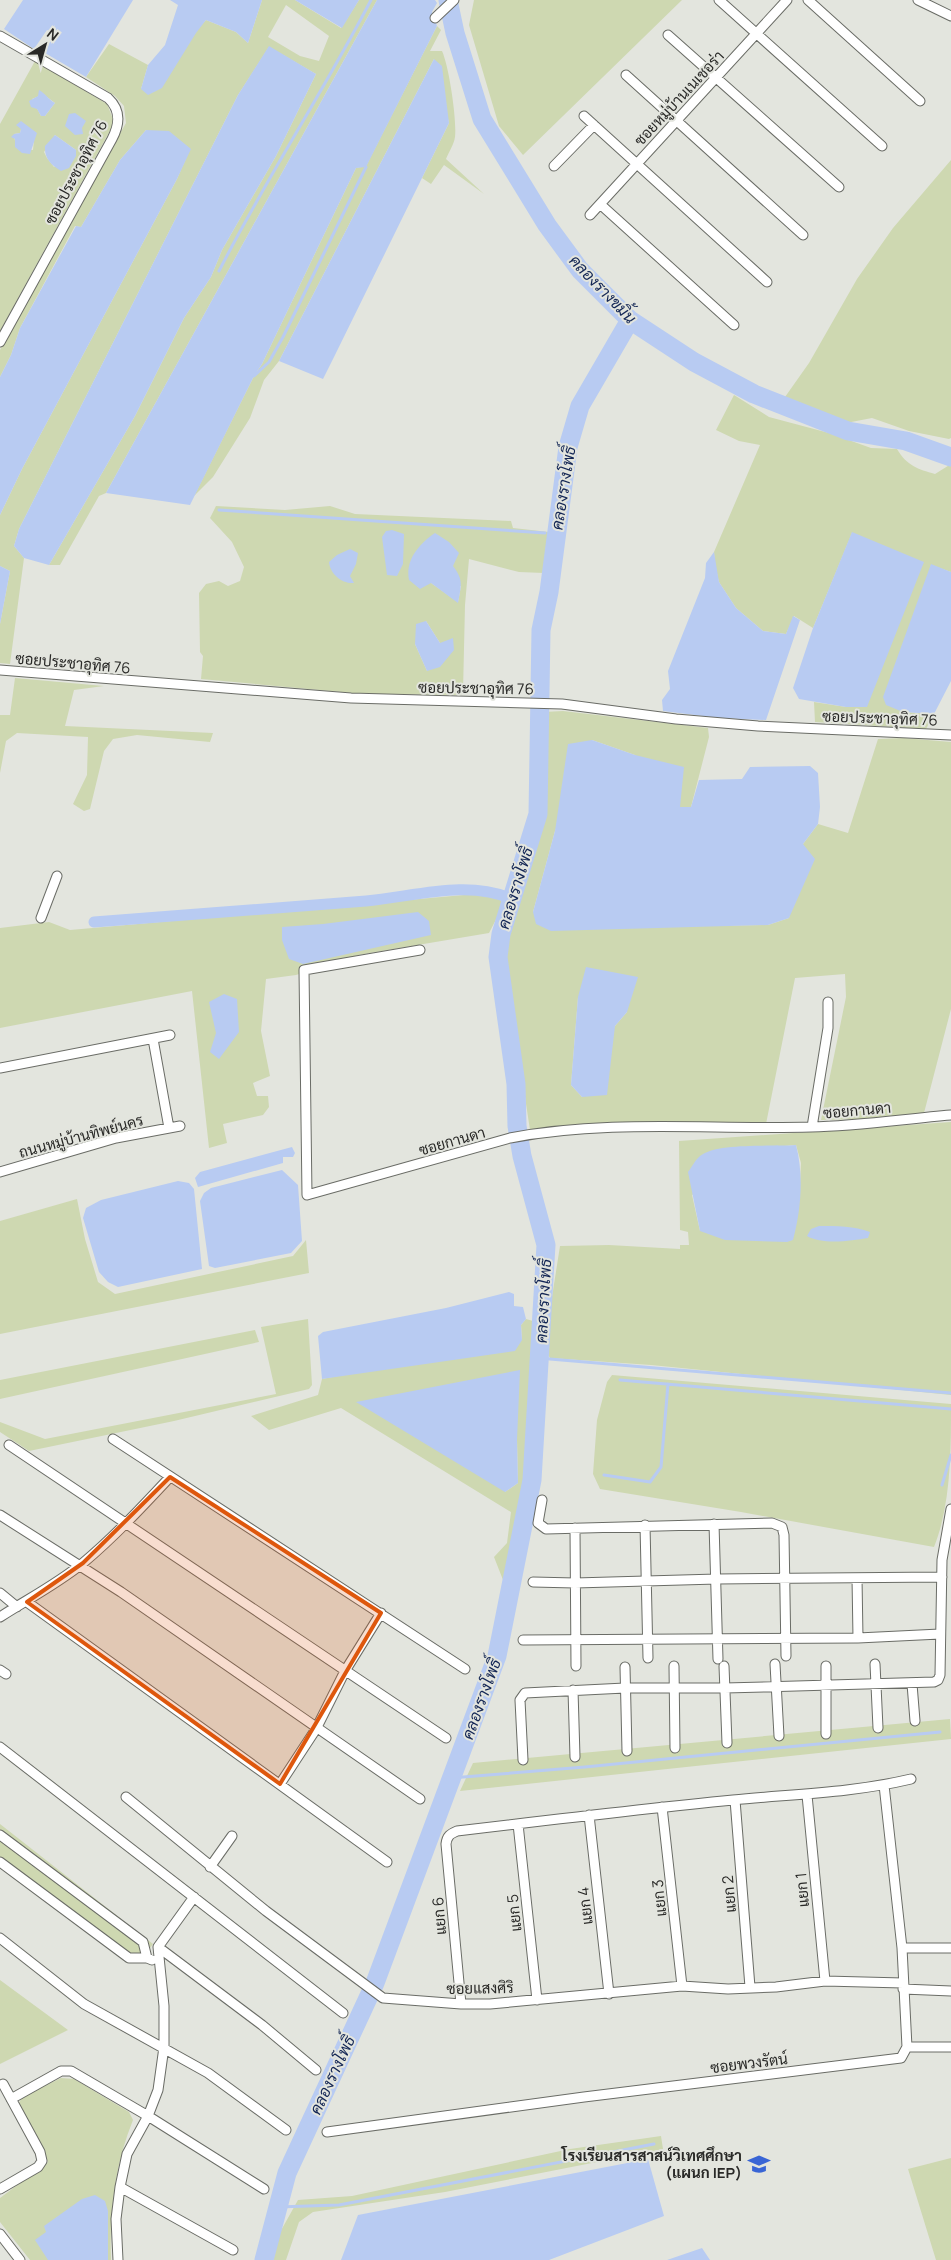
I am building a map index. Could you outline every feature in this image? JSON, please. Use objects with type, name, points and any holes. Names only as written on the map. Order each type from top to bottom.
[{"type":"street","points":[[435,18],[454,0]]},
{"type":"street","points":[[720,0],[882,146]]},
{"type":"street","name":"ซอยหมู่บ้านเนเชอร่า","points":[[590,215],[787,0]]},
{"type":"street","points":[[808,0],[920,101]]},
{"type":"street","points":[[918,0],[951,16]]},
{"type":"street","points":[[668,34],[839,186]]},
{"type":"street","name":"ซอยประชาอุทิศ 76","points":[[0,36],[108,98],[116,108],[118,119],[112,139],[0,342]]},
{"type":"street","points":[[626,75],[803,235]]},
{"type":"street","points":[[584,116],[767,282]]},
{"type":"street","points":[[554,166],[594,125]]},
{"type":"street","points":[[600,204],[734,325]]},
{"type":"street","name":"ซอยประชาอุทิศ 76","points":[[0,670],[351,698],[562,704],[676,719],[758,726],[951,735]]},
{"type":"street","points":[[41,918],[57,876]]},
{"type":"street","name":"ซอยกานดา","points":[[420,950],[304,970],[307,1195],[510,1138],[542,1132],[633,1127],[812,1127],[951,1115]]},
{"type":"street","points":[[812,1127],[828,1028],[828,1002]]},
{"type":"street","points":[[0,1068],[170,1035]]},
{"type":"street","points":[[153,1039],[169,1128]]},
{"type":"street","name":"ถนนหมู่บ้านทิพย์นคร","points":[[0,1172],[116,1138],[180,1126]]},
{"type":"street","points":[[113,1439],[382,1612],[465,1669]]},
{"type":"street","points":[[9,1445],[446,1738]]},
{"type":"street","points":[[0,1617],[27,1602],[80,1565],[170,1477]]},
{"type":"street","points":[[542,1500],[538,1523],[546,1529],[772,1523],[782,1527],[784,1535],[786,1656]]},
{"type":"street","points":[[523,1760],[520,1700],[525,1693],[625,1688],[928,1684],[938,1680],[942,1577],[945,1540],[951,1509]]},
{"type":"street","points":[[0,1515],[80,1565],[316,1729],[420,1798]]},
{"type":"street","points":[[714,1524],[717,1579],[717,1638],[725,1688],[727,1743]]},
{"type":"street","points":[[645,1525],[648,1658]]},
{"type":"street","points":[[575,1528],[576,1666]]},
{"type":"street","points":[[533,1582],[575,1583],[717,1579],[942,1577]]},
{"type":"street","points":[[858,1578],[858,1638]]},
{"type":"street","points":[[0,1592],[17,1607]]},
{"type":"street","points":[[27,1602],[387,1862]]},
{"type":"street","points":[[280,1784],[316,1729],[346,1671],[382,1612]]},
{"type":"street","points":[[523,1640],[858,1638],[940,1634]]},
{"type":"street","points":[[776,1664],[779,1736]]},
{"type":"street","points":[[875,1664],[878,1728]]},
{"type":"street","points":[[674,1666],[675,1748]]},
{"type":"street","points":[[826,1666],[826,1734]]},
{"type":"street","points":[[625,1667],[627,1751]]},
{"type":"street","points":[[912,1684],[914,1721]]},
{"type":"street","points":[[573,1690],[575,1758]]},
{"type":"street","points":[[0,1747],[343,2013]]},
{"type":"street","points":[[518,1824],[662,1807],[807,1795],[884,1785],[911,1779]]},
{"type":"street","points":[[884,1785],[902,1948],[907,2047],[951,2047]]},
{"type":"street","name":"แยก 1","points":[[807,1795],[825,1981]]},
{"type":"street","name":"ซอยแสงศิริ","points":[[126,1797],[210,1867],[365,1987],[383,1998],[461,2004],[537,2000],[682,1986],[728,1988],[776,1987],[825,1981],[951,1991]]},
{"type":"street","name":"แยก 2","points":[[735,1800],[750,1987]]},
{"type":"street","name":"แยก 3","points":[[662,1807],[682,1986]]},
{"type":"street","name":"แยก 4","points":[[589,1815],[609,1994]]},
{"type":"street","name":"แยก 6","points":[[461,2004],[446,1844],[447,1838],[450,1834],[458,1831],[518,1824]]},
{"type":"street","name":"แยก 5","points":[[518,1824],[537,2000]]},
{"type":"street","points":[[0,1834],[143,1942],[147,1958]]},
{"type":"street","points":[[210,1867],[232,1836]]},
{"type":"street","points":[[0,1862],[129,1958],[147,1958],[159,1963]]},
{"type":"street","points":[[118,2260],[116,2219],[127,2154],[148,2116],[158,2090],[164,2047],[164,2006],[158,1947],[194,1896]]},
{"type":"street","points":[[0,1938],[84,2004],[135,2034],[164,2047],[228,2086],[286,2130]]},
{"type":"street","points":[[158,1947],[262,2025],[316,2070]]},
{"type":"street","points":[[902,1948],[951,1948]]},
{"type":"street","name":"ซอยพวงรัตน์","points":[[327,2132],[584,2097],[898,2059],[904,2055],[907,2047]]},
{"type":"street","points":[[11,2099],[31,2086],[65,2070],[78,2075],[148,2116],[264,2189]]},
{"type":"street","points":[[0,2189],[34,2170],[42,2161],[40,2152],[3,2084]]},
{"type":"street","points":[[120,2187],[233,2250]]},
{"type":"street","points":[[0,2234],[20,2260]]},
{"type":"highlighted area","points":[[170,1477],[381,1613],[280,1784],[27,1602],[83,1563]]},
{"type":"green space","points":[[262,0],[295,0],[341,28],[359,0],[377,0],[106,493],[99,496],[60,565],[49,565],[135,416],[184,318],[211,277],[222,250],[276,156],[316,74],[269,47],[238,95],[19,529],[14,546],[24,558],[10,664],[0,663],[0,624],[10,571],[0,566],[0,515],[22,469],[177,179],[190,149],[146,130],[120,160],[81,227],[75,226],[20,328],[11,355],[0,377],[0,350],[126,123],[124,106],[115,96],[86,77],[109,44],[148,65],[141,89],[206,20],[236,32],[248,43]],"holes":[[[286,5],[329,36],[319,61],[300,56],[268,37]]]},
{"type":"green space","points":[[474,0],[682,0],[523,155],[499,126],[469,25]]},
{"type":"green space","points":[[437,26],[441,30],[430,51],[442,51],[445,58],[455,118],[453,145],[446,159],[484,194],[444,165],[431,184],[422,178],[449,123],[434,59],[279,361],[264,380],[250,418],[213,477],[194,496],[254,376],[262,364],[356,168],[366,166]]},
{"type":"green space","points":[[35,61],[107,104],[113,119],[112,127],[0,331],[0,124]],"holes":[[[39,96],[47,97],[55,103],[45,116],[41,116],[32,99]],[[21,129],[34,140],[33,150],[16,148],[14,134],[20,133]],[[55,135],[76,150],[54,167],[44,152]]]},
{"type":"green space","points":[[951,160],[951,438],[909,431],[872,418],[846,423],[785,397],[809,363],[857,279],[893,228]]},
{"type":"green space","points":[[734,395],[769,417],[829,433],[871,448],[897,449],[909,463],[935,474],[951,464],[951,572],[931,565],[903,712],[934,714],[926,729],[815,722],[814,702],[846,707],[852,533],[813,628],[794,616],[786,634],[763,631],[736,608],[719,582],[714,552],[760,445],[739,441],[716,430]]},
{"type":"green space","points":[[216,506],[285,510],[330,506],[355,514],[511,521],[513,528],[549,532],[544,573],[519,572],[469,559],[465,605],[463,692],[461,695],[363,694],[201,679],[203,656],[200,652],[199,593],[206,584],[219,581],[228,586],[240,581],[244,567],[232,542],[210,518]],"holes":[[[431,583],[461,586],[458,602]],[[426,621],[440,643],[427,671],[415,644]]]},
{"type":"green space","points":[[15,678],[104,686],[74,690],[65,726],[213,733],[210,742],[137,735],[113,739],[104,751],[90,809],[84,811],[73,804],[87,775],[88,737],[17,733],[6,741],[0,773],[0,715],[10,715]]},
{"type":"green space","points":[[563,711],[708,728],[709,737],[691,807],[679,807],[635,755],[592,740],[555,831],[533,912],[636,927],[768,925],[789,918],[803,844],[818,824],[848,833],[878,739],[904,738],[951,742],[951,1009],[924,1113],[862,1119],[821,1120],[846,997],[845,974],[795,978],[766,1124],[626,1124],[530,1130],[504,959],[543,815],[544,712]],"holes":[[[578,997],[627,1012],[615,1026],[582,1097],[571,1085]]]},
{"type":"green space","points":[[475,894],[499,896],[503,906],[489,933],[358,955],[296,975],[266,979],[261,1031],[270,1076],[253,1083],[257,1096],[268,1096],[269,1107],[263,1115],[223,1124],[227,1143],[209,1148],[192,991],[0,1028],[0,928],[49,922],[70,930]]},
{"type":"green space","points":[[951,1122],[951,1395],[651,1365],[550,1358],[544,1348],[560,1246],[609,1245],[680,1249],[680,1245],[689,1245],[688,1232],[680,1230],[679,1141]],"holes":[[[796,1145],[801,1163],[800,1183],[700,1231],[692,1195],[773,1147]]]},
{"type":"green space","points":[[77,1199],[85,1239],[98,1282],[115,1294],[293,1256],[306,1240],[309,1273],[0,1334],[0,1221]]},
{"type":"green space","points":[[308,1319],[312,1385],[309,1389],[174,1421],[29,1451],[0,1432],[0,1422],[45,1439],[276,1394],[261,1327]]},
{"type":"green space","points":[[526,1319],[533,1321],[527,1480],[505,1585],[494,1557],[507,1543],[511,1512],[341,1408],[269,1430],[251,1416],[318,1395],[322,1379],[522,1340],[521,1325]],"holes":[[[517,1440],[518,1483],[505,1492]]]},
{"type":"green space","points":[[255,1330],[259,1342],[0,1399],[0,1380]]},
{"type":"green space","points":[[612,1375],[951,1404],[947,1496],[940,1530],[934,1547],[600,1489],[593,1474],[597,1420],[607,1382]]},
{"type":"green space","points":[[950,1719],[951,1739],[460,1791],[473,1763]]},
{"type":"green space","points":[[0,1824],[153,1944],[139,1963],[0,1858]]},
{"type":"green space","points":[[0,1980],[68,2030],[0,2064]]},
{"type":"green space","points":[[61,2078],[74,2079],[129,2112],[133,2120],[122,2154],[114,2189],[111,2224],[111,2260],[30,2260],[0,2222],[0,2198],[48,2162],[18,2105],[22,2097]]},
{"type":"green space","points":[[661,2136],[663,2149],[445,2192],[313,2212],[299,2222],[286,2260],[274,2260],[274,2243],[298,2200],[352,2196],[570,2149]]},
{"type":"green space","points":[[951,2158],[951,2260],[936,2260],[908,2169]]},
{"type":"water","points":[[23,0],[133,0],[86,77],[45,53],[54,33],[47,30],[34,49],[4,29]]},
{"type":"water","points":[[170,0],[262,0],[248,43],[236,32],[206,20],[162,88],[148,95],[141,89],[148,65],[165,45],[178,5]]},
{"type":"water","points":[[295,0],[359,0],[342,28]]},
{"type":"water","points":[[377,0],[435,0],[437,3],[432,12],[437,26],[366,167],[356,168],[262,364],[254,376],[190,505],[106,493]]},
{"type":"water","points":[[269,46],[316,74],[276,156],[222,250],[211,277],[184,318],[135,416],[49,565],[24,558],[14,546],[19,529],[238,95]]},
{"type":"water","points":[[434,59],[442,66],[449,123],[323,379],[279,361]]},
{"type":"water","points":[[39,90],[55,103],[45,116],[41,116],[37,109],[31,107],[29,101],[38,96]]},
{"type":"water","points":[[75,113],[86,121],[82,128],[83,134],[75,135],[65,126],[69,114]]},
{"type":"water","points":[[21,121],[37,133],[30,154],[22,153],[15,147],[15,139],[11,137],[14,134],[20,133],[21,129],[16,125]]},
{"type":"water","points":[[146,130],[169,131],[191,149],[177,179],[22,469],[0,515],[0,377],[11,355],[20,328],[76,226],[81,227],[120,160]]},
{"type":"water","points":[[55,135],[76,150],[76,156],[69,168],[61,171],[49,161],[45,150],[45,146]]},
{"type":"water","points":[[392,530],[404,534],[403,564],[397,576],[387,575],[382,537],[386,531]]},
{"type":"water","points":[[852,532],[924,562],[867,707],[846,707],[799,699],[793,688],[813,628]]},
{"type":"water","points":[[435,533],[449,542],[459,553],[453,566],[459,575],[461,583],[458,603],[431,583],[420,589],[409,580],[409,566],[414,553]]},
{"type":"water","points":[[350,549],[358,553],[356,564],[350,576],[354,583],[345,582],[337,577],[329,562],[337,555]]},
{"type":"water","points":[[714,552],[719,582],[736,608],[763,631],[786,634],[793,616],[800,620],[766,720],[719,718],[663,711],[662,700],[670,689],[668,671],[705,578],[706,563]]},
{"type":"water","points":[[931,564],[951,572],[951,681],[934,714],[903,712],[886,705],[883,697]]},
{"type":"water","points":[[0,566],[10,571],[0,624]]},
{"type":"water","points":[[426,621],[440,643],[453,638],[454,650],[440,667],[427,671],[415,644],[416,624]]},
{"type":"water","points":[[592,740],[635,755],[684,767],[680,807],[691,807],[699,780],[742,779],[750,767],[810,766],[818,773],[820,807],[818,824],[803,844],[815,859],[789,918],[768,925],[551,931],[536,924],[533,912],[555,831],[568,744]]},
{"type":"water","points":[[418,912],[429,921],[431,935],[303,964],[289,959],[282,940],[282,927],[323,924]]},
{"type":"water","points":[[586,967],[638,977],[627,1012],[615,1026],[607,1095],[582,1097],[571,1085],[578,997]]},
{"type":"water","points":[[224,994],[237,999],[239,1032],[219,1059],[210,1052],[216,1033],[209,1002]]},
{"type":"water","points":[[796,1145],[801,1180],[798,1217],[793,1240],[787,1242],[725,1240],[700,1231],[688,1172],[700,1156],[708,1152],[732,1147]]},
{"type":"water","points":[[292,1147],[295,1153],[293,1157],[283,1157],[283,1163],[198,1187],[195,1178],[200,1172]]},
{"type":"water","points":[[282,1170],[298,1185],[302,1241],[291,1253],[215,1268],[209,1266],[200,1201],[204,1193],[211,1188]]},
{"type":"water","points":[[178,1181],[189,1183],[194,1189],[202,1269],[118,1287],[108,1282],[99,1272],[83,1218],[86,1208],[101,1200]]},
{"type":"water","points":[[819,1226],[852,1227],[870,1232],[868,1238],[845,1241],[820,1241],[807,1236],[811,1229]]},
{"type":"water","points":[[509,1292],[514,1294],[514,1306],[523,1307],[526,1319],[521,1325],[522,1340],[515,1351],[322,1379],[318,1336],[323,1332],[446,1308]]},
{"type":"water","points":[[520,1370],[517,1440],[518,1483],[505,1492],[356,1402]]},
{"type":"water","points":[[648,2159],[664,2216],[549,2260],[341,2260],[358,2215]]},
{"type":"water","points":[[95,2195],[105,2201],[108,2211],[108,2260],[48,2260],[35,2240],[46,2232],[44,2226],[82,2199]]},
{"type":"water","points":[[702,2248],[710,2260],[667,2260]]},
{"type":"waterway","points":[[219,271],[371,0]]},
{"type":"waterway","name":"คลองรางขมิ้น","points":[[448,0],[455,33],[482,119],[547,225],[580,270],[630,320],[694,362],[754,394],[848,431],[906,441],[951,457]]},
{"type":"waterway","points":[[254,376],[269,362],[283,337],[366,167]]},
{"type":"waterway","name":"คลองรางโพธิ์","points":[[264,2260],[287,2173],[375,1983],[497,1656],[532,1480],[546,1245],[522,1156],[517,1126],[516,1084],[498,957],[501,934],[538,814],[541,630],[549,592],[568,447],[580,406],[630,320]]},
{"type":"waterway","points":[[219,510],[545,533]]},
{"type":"waterway","points":[[94,922],[366,901],[458,890],[477,890],[495,893],[512,899]]},
{"type":"waterway","points":[[538,1358],[951,1393]]},
{"type":"waterway","points":[[620,1380],[951,1409]]},
{"type":"waterway","points":[[604,1475],[650,1482],[661,1467],[668,1384]]},
{"type":"waterway","points":[[942,1485],[951,1455]]},
{"type":"waterway","points":[[451,1778],[585,1767],[940,1732]]},
{"type":"waterway","points":[[277,2207],[339,2205],[654,2144]]},
{"type":"place","name":"โรงเรียนสารสาสน์วิเทศศึกษา (แผนก IEP)","points":[[759,2164]]}]
